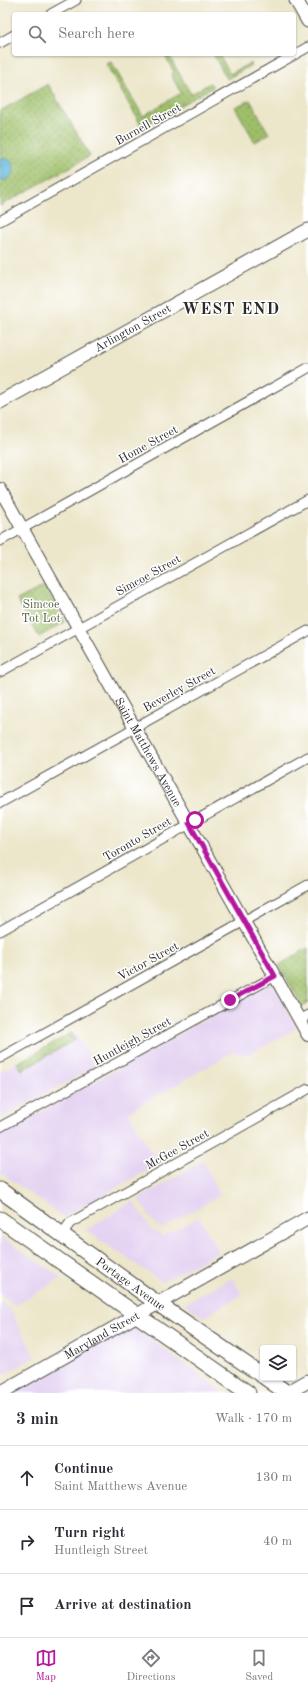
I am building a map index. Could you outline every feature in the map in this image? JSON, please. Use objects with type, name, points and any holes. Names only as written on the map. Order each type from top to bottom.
[{"type":"main road","points":[[296,0],[308,21]]},
{"type":"main road","name":"Arlington Street","points":[[0,402],[308,230]]},
{"type":"main road","name":"Portage Avenue","points":[[3,1196],[62,1234],[157,1303],[260,1374]]},
{"type":"main road","name":"Maryland Street","points":[[0,1393],[308,1218]]},
{"type":"main road","name":"Portage Avenue","points":[[0,1219],[248,1393]]},
{"type":"main road","points":[[270,1381],[287,1393],[308,1381]]},
{"type":"street","points":[[55,12],[76,0]]},
{"type":"street","points":[[0,43],[12,36]]},
{"type":"street","name":"Burnell Street","points":[[296,54],[308,47]]},
{"type":"street","name":"Burnell Street","points":[[0,221],[292,56]]},
{"type":"street","name":"Home Street","points":[[0,541],[308,368]]},
{"type":"street","name":"Saint Matthews Avenue","points":[[0,489],[275,976],[304,1017],[308,1035]]},
{"type":"street","name":"Simcoe Street","points":[[0,672],[308,500]]},
{"type":"street","name":"Beverley Street","points":[[0,803],[308,631]]},
{"type":"street","name":"Toronto Street","points":[[0,931],[308,757]]},
{"type":"street","name":"Victor Street","points":[[0,1058],[308,885]]},
{"type":"street","name":"Huntleigh Street","points":[[0,1127],[275,976]]},
{"type":"street","name":"McGee Street","points":[[62,1234],[70,1223],[308,1090]]},
{"type":"shaded area","points":[[272,982],[297,1028],[248,1055],[233,1052],[128,1112],[158,1164],[64,1217],[0,1172],[0,1135]]},
{"type":"shaded area","points":[[74,1031],[95,1067],[0,1118],[0,1072]]},
{"type":"shaded area","points":[[203,1161],[220,1195],[163,1228],[155,1224],[138,1199]]},
{"type":"shaded area","points":[[133,1201],[151,1229],[163,1236],[199,1217],[219,1252],[162,1282],[86,1230]]},
{"type":"shaded area","points":[[0,1236],[62,1278],[16,1305],[0,1294]]},
{"type":"shaded area","points":[[232,1278],[242,1295],[204,1317],[184,1304]]},
{"type":"shaded area","points":[[0,1301],[10,1309],[35,1357],[0,1376]]},
{"type":"shaded area","points":[[125,1321],[224,1393],[0,1393]]},
{"type":"green space","points":[[165,56],[169,56],[191,94],[210,83],[213,87],[142,127],[106,64],[111,62],[143,116],[181,93],[171,75],[174,72]]},
{"type":"green space","points":[[214,56],[220,56],[230,74],[250,63],[251,65],[227,79]]},
{"type":"green space","points":[[48,84],[90,156],[0,206],[0,111]]},
{"type":"green space","points":[[250,100],[269,134],[255,142],[235,107]]},
{"type":"green space","name":"Simcoe Tot Lot","points":[[44,586],[65,622],[39,637],[17,600]]},
{"type":"green space","points":[[308,948],[308,1003],[302,1006],[279,965]]},
{"type":"green space","points":[[71,1033],[75,1040],[22,1070],[17,1063]]},
{"type":"water","points":[[0,158],[6,158],[13,165],[13,173],[11,177],[6,180],[0,180]]},
{"type":"district","name":"WEST END","points":[[231,308]]},
{"type":"route","points":[[195,820],[189,823],[275,976],[230,1000]]}]
